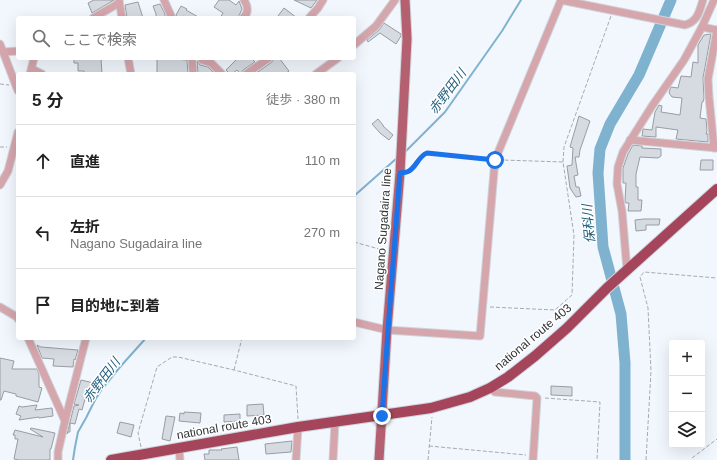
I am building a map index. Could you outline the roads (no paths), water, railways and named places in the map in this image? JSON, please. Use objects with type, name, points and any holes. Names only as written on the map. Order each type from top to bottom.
[{"type":"highway","name":"national route 403","points":[[111,460],[298,427],[431,408],[470,398],[508,377],[535,356],[567,328],[607,288],[717,189]]},
{"type":"main road","name":"Nagano Sugadaira line","points":[[380,460],[402,138],[407,39],[405,0]]},
{"type":"street","points":[[164,0],[171,16]]},
{"type":"street","points":[[244,0],[248,10],[245,16]]},
{"type":"street","points":[[311,16],[323,0]]},
{"type":"street","points":[[356,43],[376,26],[395,0]]},
{"type":"street","points":[[356,322],[388,330],[480,336],[495,160],[561,0],[685,25],[696,19],[703,0]]},
{"type":"street","points":[[626,271],[622,211],[617,184],[618,167],[623,152],[630,140],[684,60],[702,27],[714,0]]},
{"type":"street","points":[[96,16],[119,2],[122,16]]},
{"type":"street","points":[[630,140],[715,148],[708,79],[717,30],[702,27]]},
{"type":"street","points":[[0,44],[16,82]]},
{"type":"street","points":[[3,52],[16,51]]},
{"type":"street","points":[[31,71],[34,60]]},
{"type":"street","points":[[128,60],[130,72]]},
{"type":"street","points":[[192,60],[193,72]]},
{"type":"street","points":[[204,60],[211,63],[220,72]]},
{"type":"street","points":[[249,72],[266,60]]},
{"type":"street","points":[[319,72],[335,60]]},
{"type":"street","points":[[0,185],[8,171],[16,140]]},
{"type":"street","points":[[0,307],[16,315]]},
{"type":"street","points":[[29,340],[65,421]]},
{"type":"street","points":[[58,460],[58,452],[65,421],[85,340]]},
{"type":"street","points":[[490,388],[496,392],[535,396],[537,398],[533,458]]},
{"type":"street","points":[[333,460],[335,422]]},
{"type":"street","points":[[296,460],[298,427]]},
{"type":"street","points":[[179,448],[180,460]]},
{"type":"waterway","name":"赤野田川","points":[[405,152],[445,112],[502,31],[521,0]]},
{"type":"waterway","name":"保科川","points":[[625,460],[625,363],[621,314],[603,247],[598,173],[600,149],[610,124],[639,75],[671,0]]},
{"type":"waterway","name":"赤野田川","points":[[356,194],[397,158]]},
{"type":"waterway","name":"赤野田川","points":[[73,460],[78,432],[95,400],[120,367],[144,340]]}]
